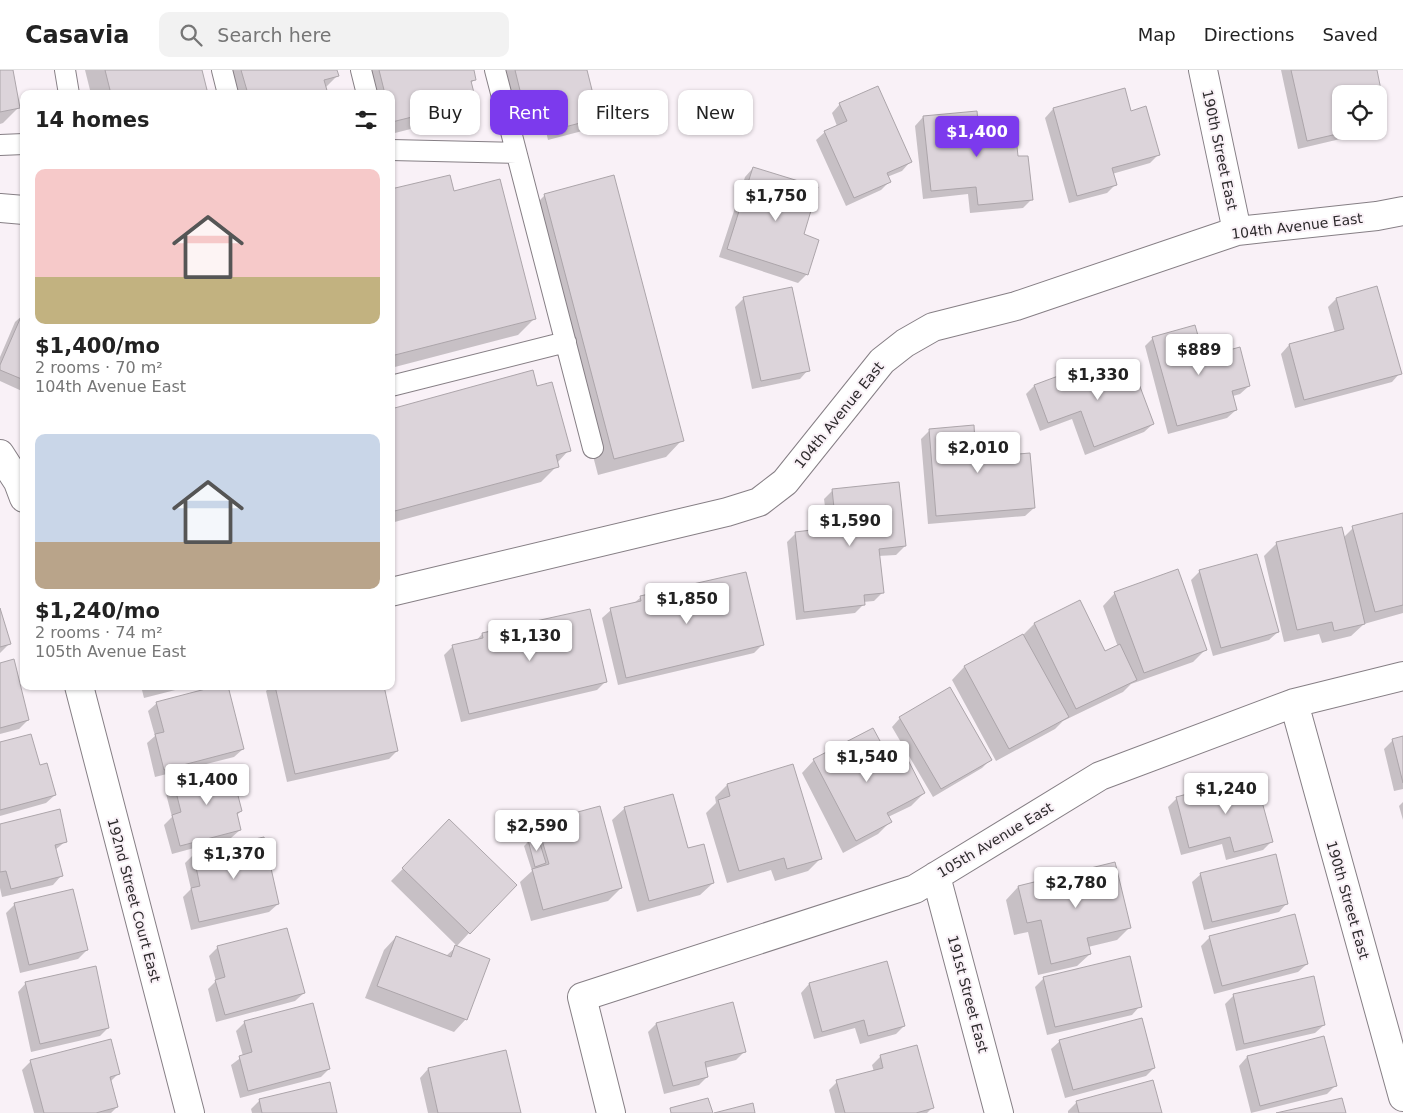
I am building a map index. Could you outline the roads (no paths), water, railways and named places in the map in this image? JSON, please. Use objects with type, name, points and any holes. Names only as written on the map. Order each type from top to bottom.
[{"type":"street","name":"190th Street East","points":[[1203,70],[1237,231]]},
{"type":"street","points":[[0,208],[20,210]]},
{"type":"street","name":"104th Avenue East","points":[[395,591],[727,512],[759,502],[785,482],[882,361],[905,343],[933,327],[1016,306],[1237,231],[1377,216],[1403,211]]},
{"type":"street","points":[[0,454],[20,487]]},
{"type":"street","name":"105th Avenue East","points":[[611,1113],[582,997],[915,889],[1100,776],[1294,703],[1403,676]]},
{"type":"street","name":"192nd Street Court East","points":[[80,690],[190,1113]]},
{"type":"street","name":"190th Street East","points":[[1294,703],[1403,1097]]},
{"type":"street","name":"191st Street East","points":[[936,876],[999,1113]]},
{"type":"lane","points":[[65,70],[68,90]]},
{"type":"lane","points":[[222,70],[227,90]]},
{"type":"lane","points":[[361,70],[366,90]]},
{"type":"lane","points":[[494,70],[593,448]]},
{"type":"lane","points":[[0,145],[20,144]]},
{"type":"lane","points":[[395,150],[516,153]]},
{"type":"lane","points":[[395,385],[566,342]]}]
